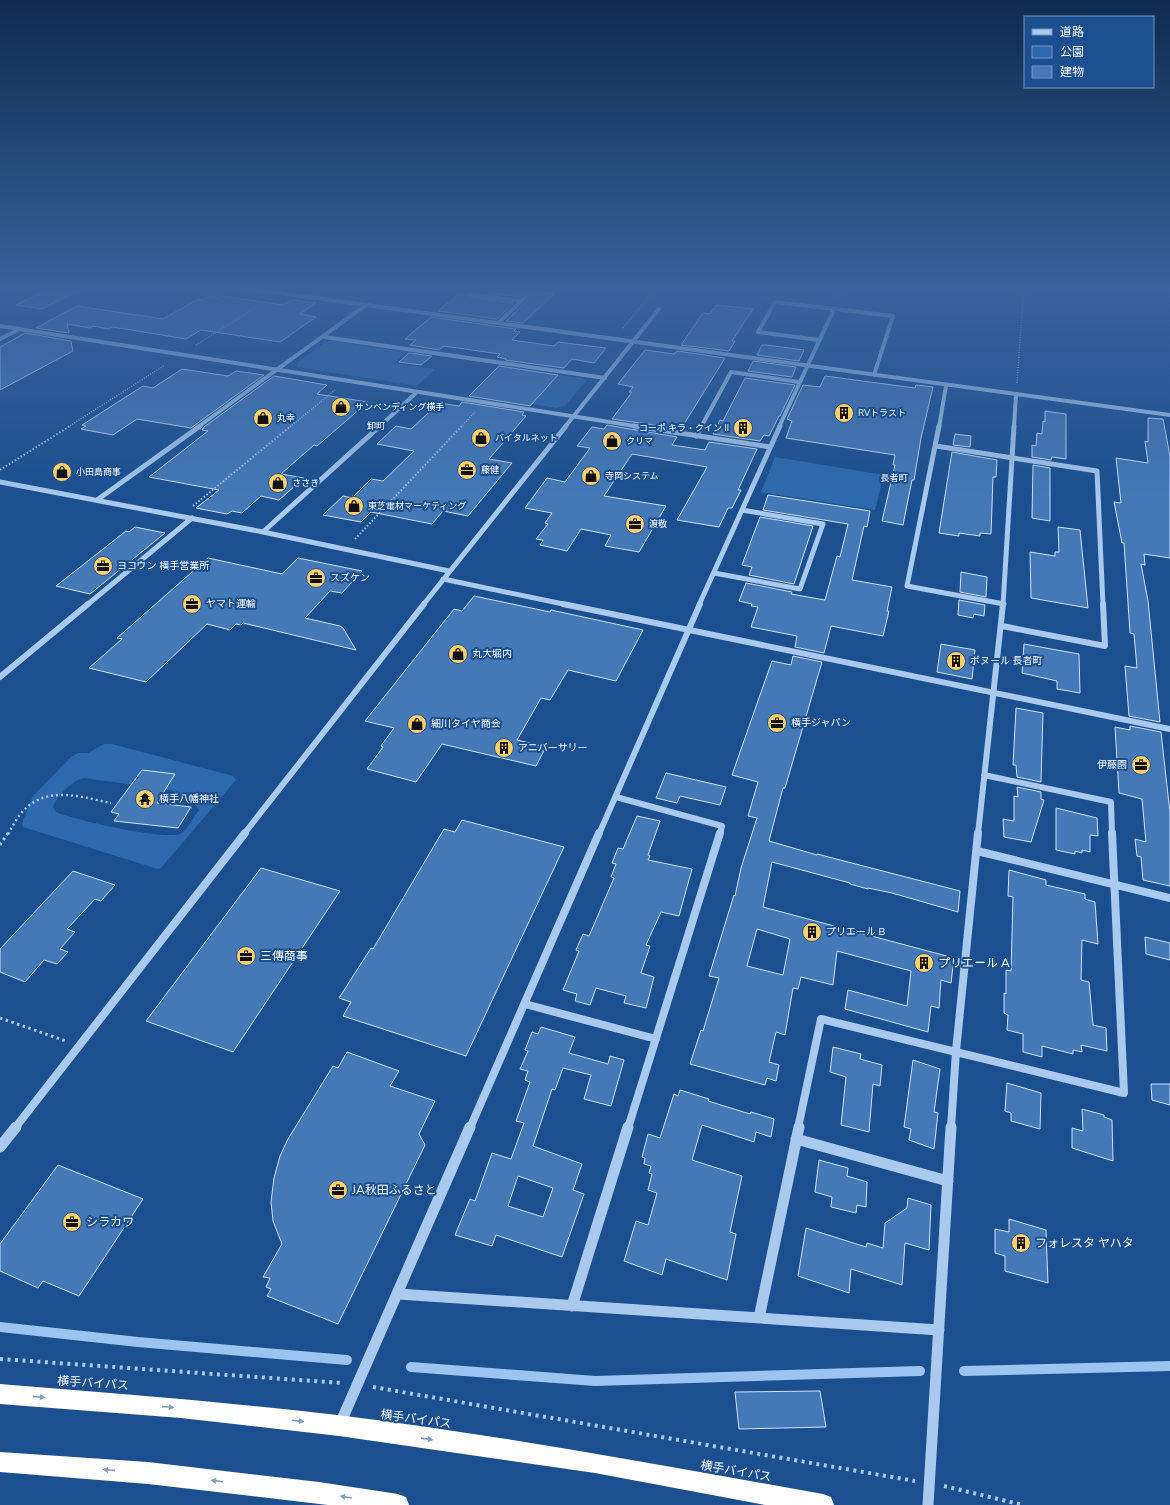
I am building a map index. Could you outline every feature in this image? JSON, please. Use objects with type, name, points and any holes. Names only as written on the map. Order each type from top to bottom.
[{"type":"highway","name":"横手バイパス","points":[[0,1394],[180,1408],[339,1426],[595,1464],[823,1505]]},
{"type":"highway","points":[[0,1462],[148,1473],[319,1493],[398,1505]]},
{"type":"street","points":[[194,357],[770,447]]},
{"type":"street","points":[[97,500],[295,357]]},
{"type":"street","points":[[462,357],[604,378]]},
{"type":"street","points":[[0,1147],[449,571],[620,357]]},
{"type":"street","points":[[743,357],[946,386],[1170,415]]},
{"type":"street","points":[[339,1426],[688,630],[811,357]]},
{"type":"street","points":[[874,375],[880,357]]},
{"type":"street","points":[[696,436],[731,372],[799,382]]},
{"type":"street","points":[[946,386],[936,446],[907,586],[1004,604]]},
{"type":"street","points":[[263,532],[417,392]]},
{"type":"street","points":[[928,1505],[956,1051],[978,851],[984,775],[1002,626],[1016,395]]},
{"type":"street","points":[[936,446],[1097,471],[1105,646],[1002,626]]},
{"type":"street","points":[[0,482],[263,532],[449,571]]},
{"type":"street","points":[[714,573],[800,589],[823,524],[742,510]]},
{"type":"street","points":[[0,677],[192,518]]},
{"type":"street","points":[[443,579],[994,694],[1170,729]]},
{"type":"street","points":[[759,1318],[821,1019],[1124,1093],[1111,802],[984,775]]},
{"type":"street","points":[[572,1306],[722,826],[616,797]]},
{"type":"street","points":[[978,851],[1170,898]]},
{"type":"street","points":[[525,1004],[656,1039]]},
{"type":"street","points":[[796,1139],[948,1181]]},
{"type":"street","points":[[398,1294],[938,1330]]},
{"type":"path","points":[[0,470],[177,357]]},
{"type":"path","points":[[1016,395],[1019,357]]},
{"type":"path","points":[[180,516],[346,381]]},
{"type":"path","points":[[344,550],[484,403]]},
{"type":"path","points":[[0,845],[23,811],[34,801],[45,795],[60,794],[111,803]]},
{"type":"path","points":[[0,1018],[80,1046]]},
{"type":"path","points":[[0,1359],[323,1381],[387,1389],[929,1483],[1023,1505]]},
{"type":"green space","points":[[305,357],[400,357],[394,363],[435,369],[417,386],[298,367],[296,364]]},
{"type":"green space","points":[[557,375],[582,378],[586,381],[566,405],[557,408],[520,402],[555,378]]},
{"type":"green space","points":[[775,457],[884,475],[875,510],[761,492]]},
{"type":"green space","points":[[104,744],[112,744],[233,776],[236,780],[161,868],[158,869],[23,827],[22,823],[33,796],[71,757],[78,753],[88,753]],"holes":[[[84,778],[171,790],[183,795],[199,810],[188,827],[180,834],[171,835],[138,832],[99,824],[56,812],[53,807],[58,798],[66,789],[75,782]]]},
{"type":"building","points":[[0,357],[61,357],[0,390]]},
{"type":"building","points":[[404,357],[430,357],[421,365],[399,362]]},
{"type":"building","points":[[498,357],[599,357],[594,363],[572,359],[564,368],[505,360],[506,359]]},
{"type":"building","points":[[639,357],[725,358],[681,429],[612,419],[632,392],[629,392],[633,387],[618,384]]},
{"type":"building","points":[[773,357],[801,357],[799,361]]},
{"type":"building","points":[[753,361],[796,367],[792,377],[748,371]]},
{"type":"building","points":[[499,366],[558,375],[530,406],[469,396]]},
{"type":"building","points":[[182,369],[228,376],[236,371],[264,375],[191,428],[137,419],[113,435],[81,429],[86,426],[82,425],[143,386],[153,388]]},
{"type":"building","points":[[274,376],[327,385],[317,394],[368,402],[317,446],[314,445],[281,474],[304,478],[279,500],[261,496],[242,513],[232,511],[227,514],[196,508],[219,490],[149,477],[208,431],[202,430],[204,427]]},
{"type":"building","points":[[825,376],[915,388],[916,385],[933,387],[903,525],[882,521],[895,465],[893,465],[895,455],[786,438],[792,421],[787,419],[803,385],[820,387]]},
{"type":"building","points":[[745,378],[795,385],[769,436],[764,435],[760,441],[713,434],[720,420],[723,421]]},
{"type":"building","points":[[462,402],[524,412],[522,415],[526,416],[489,459],[512,463],[468,516],[443,511],[432,524],[371,512],[361,522],[323,515],[343,496],[352,498],[371,479],[383,481],[414,451],[377,444],[396,426],[411,429],[439,403],[459,406]]},
{"type":"building","points":[[1045,411],[1066,414],[1066,459],[1052,457],[1051,460],[1032,457],[1032,445],[1036,446],[1037,433],[1042,434],[1043,421],[1045,422]]},
{"type":"building","points":[[1148,418],[1163,419],[1170,456],[1170,558],[1144,554],[1145,565],[1141,564],[1148,601],[1160,722],[1129,716],[1125,666],[1137,668],[1134,634],[1130,633],[1124,543],[1122,543],[1114,502],[1121,503],[1116,458],[1148,463],[1145,441],[1148,442]]},
{"type":"building","points":[[607,425],[677,437],[672,445],[705,450],[709,442],[757,449],[738,490],[741,490],[732,508],[728,508],[719,527],[677,520],[707,467],[632,454],[604,496],[666,506],[639,552],[605,546],[611,535],[581,529],[567,551],[540,545],[543,540],[536,539],[548,524],[545,523],[552,513],[525,508],[547,478],[565,482],[590,448],[577,446],[592,427],[604,429]]},
{"type":"building","points":[[955,434],[971,436],[970,447],[953,445]]},
{"type":"building","points":[[952,452],[997,460],[996,477],[993,477],[991,534],[980,533],[980,536],[959,533],[959,536],[939,533]]},
{"type":"building","points":[[1033,465],[1050,468],[1050,521],[1032,518]]},
{"type":"building","points":[[768,495],[870,511],[867,527],[864,526],[852,580],[892,587],[887,611],[889,611],[883,636],[831,626],[824,653],[795,647],[797,636],[751,627],[758,607],[739,601],[746,583],[792,592],[791,594],[825,600],[837,556],[840,557],[848,524],[763,510]]},
{"type":"building","points":[[760,517],[813,526],[794,584],[749,575],[752,567],[742,565]]},
{"type":"building","name":"ヨコウン 横手営業所","points":[[135,527],[165,533],[90,594],[56,586],[126,531],[129,532]]},
{"type":"building","points":[[1058,527],[1080,530],[1088,608],[1031,598],[1030,552],[1055,556],[1055,552],[1059,552]]},
{"type":"building","points":[[208,558],[282,574],[298,558],[362,571],[342,593],[330,591],[305,618],[340,626],[343,628],[356,650],[243,623],[241,625],[236,624],[230,630],[207,624],[146,682],[89,668],[122,639],[117,638]]},
{"type":"building","points":[[961,572],[987,577],[986,597],[960,592]]},
{"type":"building","points":[[474,596],[550,612],[551,610],[643,630],[616,681],[568,670],[550,700],[541,698],[517,740],[546,747],[536,766],[442,744],[416,782],[367,769],[383,747],[381,746],[394,728],[365,721],[454,609],[462,611]]},
{"type":"building","points":[[959,600],[985,605],[984,616],[974,614],[973,618],[958,615]]},
{"type":"building","name":"ボヌール 長者町","points":[[941,644],[975,650],[972,679],[937,672]]},
{"type":"building","points":[[1024,644],[1079,654],[1080,693],[1057,689],[1057,681],[1022,673]]},
{"type":"building","points":[[793,656],[822,662],[785,788],[783,788],[769,841],[817,855],[960,891],[958,912],[892,893],[868,889],[772,862],[763,907],[954,958],[951,983],[941,980],[939,1008],[931,1006],[928,1032],[845,1009],[848,990],[907,1006],[911,971],[837,951],[833,985],[801,977],[798,989],[793,988],[785,1035],[776,1032],[769,1062],[779,1065],[776,1081],[767,1078],[765,1085],[690,1064],[701,1030],[703,1031],[719,978],[709,976],[734,895],[735,896],[741,868],[757,818],[748,816],[758,782],[732,775],[772,661],[791,665]],"holes":[[[757,929],[790,939],[783,975],[747,966]]]},
{"type":"building","points":[[1016,708],[1043,713],[1041,782],[1017,777],[1016,765],[1013,765]]},
{"type":"building","points":[[1130,726],[1161,732],[1170,813],[1170,886],[1143,880],[1141,857],[1137,856],[1135,839],[1146,842],[1142,799],[1119,793],[1115,727],[1130,730]]},
{"type":"building","name":"横手八幡神社","points":[[142,770],[175,774],[157,803],[191,807],[178,828],[114,821],[119,814],[111,812]]},
{"type":"building","points":[[666,773],[726,787],[720,805],[680,796],[677,803],[656,798]]},
{"type":"building","points":[[1017,787],[1041,792],[1041,799],[1044,800],[1031,842],[1004,837],[1003,819],[1014,821],[1014,796],[1018,797]]},
{"type":"building","points":[[1056,808],[1097,818],[1098,836],[1090,835],[1090,852],[1082,850],[1082,853],[1075,851],[1075,854],[1056,850]]},
{"type":"building","points":[[637,816],[660,821],[648,855],[650,856],[648,860],[692,869],[679,916],[661,912],[646,945],[650,946],[641,973],[654,977],[646,1008],[624,1003],[626,996],[596,988],[590,1005],[575,1001],[577,994],[563,990],[579,951],[576,950],[583,934],[589,936],[614,878],[611,877],[616,864],[612,863],[618,848],[623,849]]},
{"type":"building","points":[[462,820],[564,847],[466,1056],[343,1016],[351,1002],[339,998],[371,948],[373,949],[444,829],[455,832]]},
{"type":"building","name":"三傳商事","points":[[261,868],[340,891],[233,1052],[146,1021]]},
{"type":"building","points":[[1009,870],[1046,880],[1046,885],[1085,894],[1085,899],[1095,902],[1098,944],[1082,940],[1081,980],[1089,982],[1093,1025],[1106,1028],[1107,1051],[1081,1045],[1082,1052],[1073,1050],[1073,1054],[1042,1046],[1042,1057],[1023,1052],[1023,1034],[1007,1030],[1008,1015],[1004,1013],[1004,993],[1006,994],[1006,970],[1011,971],[1013,897],[1008,896]]},
{"type":"building","points":[[73,871],[115,885],[101,901],[95,899],[67,929],[75,932],[60,949],[68,952],[57,964],[44,960],[25,982],[0,972],[0,949]]},
{"type":"building","points":[[1145,937],[1170,943],[1170,960],[1146,954]]},
{"type":"building","points":[[541,1027],[575,1037],[569,1053],[608,1064],[610,1056],[624,1060],[611,1106],[584,1099],[591,1075],[563,1068],[555,1090],[552,1089],[533,1146],[582,1164],[573,1190],[584,1194],[562,1257],[496,1235],[492,1246],[455,1235],[470,1199],[475,1201],[492,1153],[511,1159],[524,1123],[516,1121],[530,1082],[525,1080],[528,1071],[520,1069],[528,1051],[525,1050],[532,1032],[538,1034]],"holes":[[[518,1176],[553,1188],[543,1217],[508,1206]]]},
{"type":"building","points":[[833,1047],[861,1054],[860,1059],[882,1065],[880,1086],[873,1084],[869,1132],[841,1125],[846,1077],[830,1072]]},
{"type":"building","name":"JA秋田ふるさと","points":[[347,1052],[399,1071],[390,1086],[435,1101],[419,1134],[425,1145],[338,1324],[267,1296],[271,1289],[266,1287],[270,1278],[263,1277],[282,1244],[273,1221],[271,1202],[274,1178],[280,1156],[288,1139],[333,1066],[338,1068]]},
{"type":"building","points":[[913,1060],[940,1069],[934,1112],[938,1113],[934,1149],[909,1140],[911,1129],[904,1127]]},
{"type":"building","points":[[1007,1083],[1041,1093],[1040,1129],[1011,1121],[1011,1113],[1005,1111]]},
{"type":"building","points":[[1151,1084],[1170,1084],[1170,1105],[1152,1100]]},
{"type":"building","points":[[680,1090],[709,1099],[708,1101],[750,1114],[751,1112],[774,1119],[771,1137],[756,1132],[754,1142],[702,1125],[692,1160],[742,1176],[730,1232],[736,1234],[727,1280],[666,1259],[662,1275],[624,1261],[636,1221],[648,1225],[657,1193],[648,1190],[652,1174],[649,1173],[651,1166],[644,1164],[645,1158],[642,1157],[648,1134],[660,1138],[674,1094],[678,1096]]},
{"type":"building","points":[[1082,1109],[1104,1115],[1104,1117],[1112,1120],[1113,1161],[1072,1148],[1072,1128],[1083,1131]]},
{"type":"building","points":[[819,1160],[848,1168],[847,1176],[867,1182],[866,1207],[857,1205],[856,1213],[831,1207],[832,1197],[815,1192]]},
{"type":"building","name":"シラカワ","points":[[58,1165],[143,1199],[79,1296],[43,1281],[38,1288],[0,1271],[0,1244]]},
{"type":"building","points":[[908,1198],[931,1205],[929,1250],[905,1243],[902,1285],[851,1269],[849,1293],[798,1276],[806,1228],[866,1247],[867,1243],[883,1248],[885,1223],[907,1208]]},
{"type":"building","name":"フォレスタ ヤハタ","points":[[1009,1219],[1046,1230],[1048,1283],[1005,1271],[1005,1256],[995,1253],[995,1229],[1009,1232]]},
{"type":"building","points":[[820,1391],[826,1427],[739,1429],[735,1392]]},
{"type":"waterway","points":[[0,1327],[138,1342],[347,1360]]},
{"type":"waterway","points":[[964,1371],[1170,1366]]},
{"type":"waterway","points":[[411,1367],[595,1381],[920,1371]]},
{"type":"place","name":"サンベンディング横手","points":[[341,407]]},
{"type":"place","name":"RVトラスト","points":[[844,413]]},
{"type":"place","name":"丸幸","points":[[263,418]]},
{"type":"place","name":"コーポ キラ・クイン II","points":[[743,428]]},
{"type":"place","name":"バイタルネット","points":[[481,438]]},
{"type":"place","name":"クリマ","points":[[612,441]]},
{"type":"place","name":"藤健","points":[[467,470]]},
{"type":"place","name":"小田島商事","points":[[62,472]]},
{"type":"place","name":"寺岡システム","points":[[591,476]]},
{"type":"place","name":"ささき","points":[[278,483]]},
{"type":"place","name":"東芝電材マーケティング","points":[[354,506]]},
{"type":"place","name":"渡敬","points":[[635,524]]},
{"type":"place","name":"ヨコウン 横手営業所","points":[[103,566]]},
{"type":"place","name":"スズケン","points":[[316,578]]},
{"type":"place","name":"ヤマト運輸","points":[[192,604]]},
{"type":"place","name":"丸大堀内","points":[[458,654]]},
{"type":"place","name":"ボヌール 長者町","points":[[956,661]]},
{"type":"place","name":"横手ジャパン","points":[[777,723]]},
{"type":"place","name":"細川タイヤ商会","points":[[417,724]]},
{"type":"place","name":"アニバーサリー","points":[[504,748]]},
{"type":"place","name":"伊藤園","points":[[1141,765]]},
{"type":"place","name":"横手八幡神社","points":[[145,799]]},
{"type":"place","name":"プリエール B","points":[[812,932]]},
{"type":"place","name":"三傳商事","points":[[246,956]]},
{"type":"place","name":"プリエール A","points":[[924,963]]},
{"type":"place","name":"JA秋田ふるさと","points":[[338,1190]]},
{"type":"place","name":"シラカワ","points":[[72,1222]]},
{"type":"place","name":"フォレスタ ヤハタ","points":[[1021,1243]]},
{"type":"district","name":"卸町","points":[[376,426]]},
{"type":"district","name":"長者町","points":[[894,478]]}]
